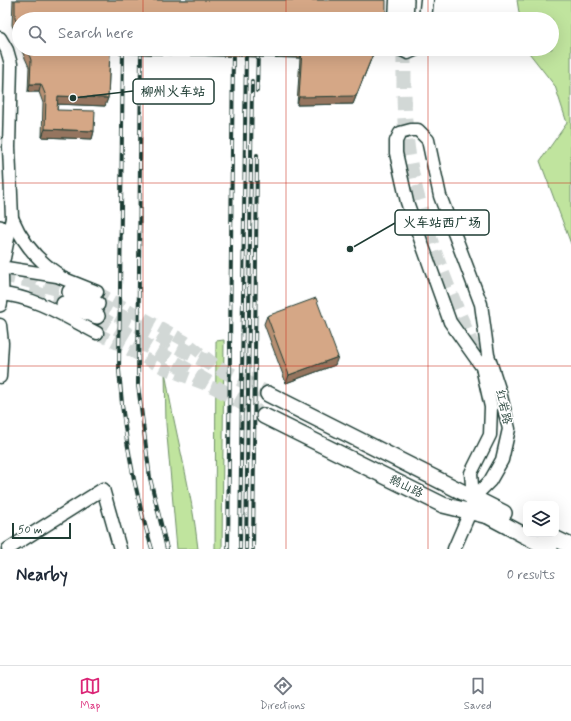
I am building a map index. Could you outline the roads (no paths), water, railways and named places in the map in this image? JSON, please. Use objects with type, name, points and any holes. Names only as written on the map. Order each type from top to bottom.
[{"type":"main road","points":[[405,12],[406,0]]},
{"type":"main road","points":[[414,12],[415,0]]},
{"type":"main road","points":[[0,227],[1,297]]},
{"type":"main road","points":[[67,298],[97,304]]},
{"type":"main road","name":"鹅山路","points":[[268,394],[550,549]]},
{"type":"main road","name":"鹅山路","points":[[264,416],[443,505],[471,505],[523,523]]},
{"type":"main road","points":[[552,537],[571,546]]},
{"type":"street","points":[[395,12],[396,0]]},
{"type":"street","points":[[426,12],[427,0]]},
{"type":"street","points":[[0,38],[7,50],[11,64],[9,147],[12,218],[1,267],[64,278]]},
{"type":"street","name":"红岩路","points":[[411,130],[418,130],[428,140],[440,196],[481,304],[488,355],[500,392],[509,429],[502,460],[490,481],[471,505],[471,474],[490,435],[491,407],[482,367],[450,322],[426,260],[407,202],[398,164],[396,141],[400,133],[411,130]]},
{"type":"street","points":[[12,218],[16,228],[35,256],[47,267],[64,278],[97,304]]},
{"type":"street","points":[[1,297],[17,296],[48,308],[96,332]]},
{"type":"street","points":[[0,325],[2,343],[0,377]]},
{"type":"street","points":[[8,549],[102,490],[120,549]]},
{"type":"street","points":[[454,549],[471,505]]},
{"type":"tunnel","points":[[404,56],[404,104],[406,131],[414,184],[438,260],[478,359]]},
{"type":"tunnel","points":[[0,274],[70,292]]},
{"type":"tunnel","points":[[30,291],[64,304]]},
{"type":"tunnel","points":[[97,292],[185,341],[226,373]]},
{"type":"tunnel","points":[[97,304],[268,394]]},
{"type":"tunnel","points":[[97,316],[264,416]]},
{"type":"tunnel","points":[[97,333],[163,368],[222,391]]},
{"type":"railway","points":[[123,56],[119,370],[123,416],[130,461],[152,549]]},
{"type":"railway","points":[[141,56],[138,385],[150,478],[167,549]]},
{"type":"railway","points":[[228,549],[233,56]]},
{"type":"railway","points":[[240,549],[246,56]]},
{"type":"railway","points":[[257,91],[258,56]]},
{"type":"railway","points":[[246,549],[252,81]]},
{"type":"railway","points":[[253,549],[257,155]]},
{"type":"place","name":"柳州火车站","points":[[73,98]]},
{"type":"place","name":"火车站西广场","points":[[350,249]]}]
